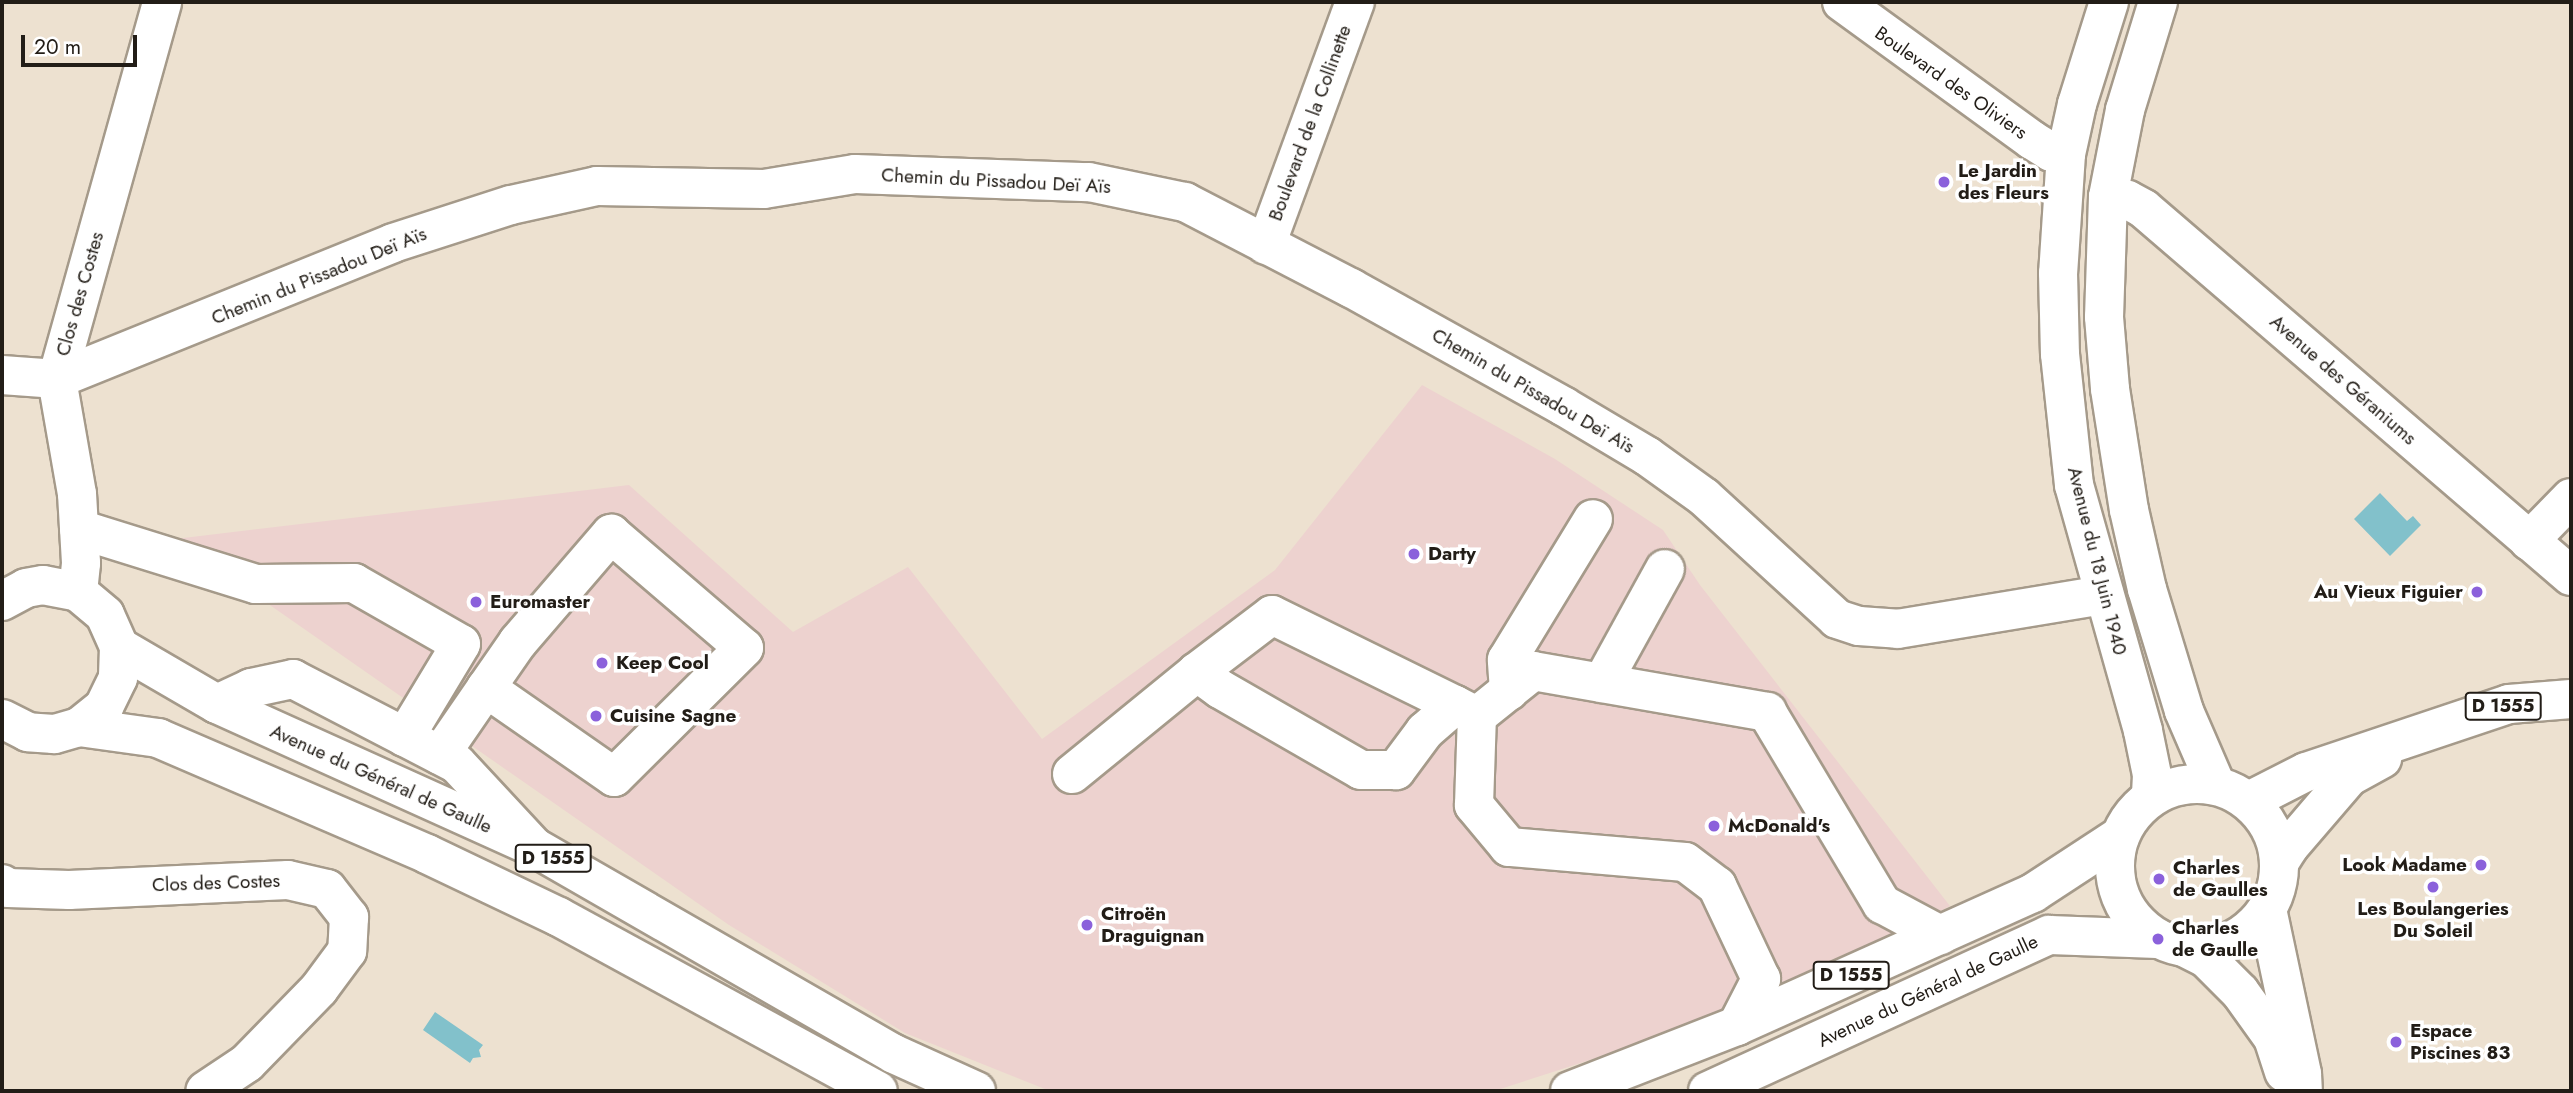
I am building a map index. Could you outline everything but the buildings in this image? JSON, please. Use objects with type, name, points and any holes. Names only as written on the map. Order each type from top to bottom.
[{"type":"street","name":"Clos des Costes","points":[[78,592],[81,563],[77,494],[57,379],[162,2]]},
{"type":"street","name":"Boulevard de la Collinette","points":[[1266,245],[1354,2]]},
{"type":"street","name":"Boulevard des Oliviers","points":[[1842,2],[2032,140],[2051,152],[2066,154]]},
{"type":"street","name":"Avenue du 18 Juin 1940","points":[[2109,2],[2077,104],[2066,154],[2058,273],[2060,354],[2074,485],[2143,731],[2152,775],[2151,797]]},
{"type":"street","points":[[2158,2],[2125,110],[2108,197],[2104,317],[2110,389],[2129,510],[2147,589],[2184,710],[2232,793],[2270,829],[2279,863],[2276,887],[2267,909],[2255,924],[2231,940],[2203,948],[2171,943]]},
{"type":"street","name":"Chemin du Pissadou Deï Aïs","points":[[2,375],[57,379],[393,243],[511,205],[597,187],[764,189],[855,174],[1089,183],[1185,202],[1422,327],[1647,456],[1704,497],[1836,619],[1859,626],[1898,629],[2104,595]]},
{"type":"street","name":"Avenue des Géraniums","points":[[2108,197],[2129,200],[2144,209],[2571,576]]},
{"type":"street","points":[[2529,541],[2571,498]]},
{"type":"street","points":[[1509,691],[1507,660],[1593,519]]},
{"type":"street","points":[[79,528],[256,584],[354,583],[461,644],[405,737]]},
{"type":"street","points":[[440,755],[486,688],[518,642],[611,534],[744,648],[614,777],[486,688]]},
{"type":"street","points":[[1602,684],[1665,569]]},
{"type":"street","points":[[3,723],[29,733],[54,734],[79,726],[104,707],[118,678],[119,646],[105,615],[78,592],[61,586],[10,590]]},
{"type":"street","points":[[1072,774],[1272,615],[1466,711]]},
{"type":"street","name":"Avenue du Général de Gaulle","points":[[119,646],[217,704],[534,847],[894,1054],[976,1091]]},
{"type":"street","points":[[1197,672],[1361,770],[1396,770],[1425,731],[1509,691],[1534,671],[1767,712],[1882,904],[1940,935]]},
{"type":"street","points":[[217,704],[251,688],[293,680],[457,764],[534,847]]},
{"type":"street","name":"D 1555","points":[[2232,793],[2306,772],[2509,704],[2571,699]]},
{"type":"street","points":[[1466,711],[1474,805],[1509,847],[1685,862],[1717,886],[1761,979],[1737,1026]]},
{"type":"street","name":"D 1555","points":[[79,726],[158,738],[427,855],[559,917],[878,1091]]},
{"type":"street","name":"D 1555","points":[[2279,863],[2289,847],[2348,777],[2439,727]]},
{"type":"street","points":[[2232,793],[2183,785],[2151,797],[2138,808],[2120,836],[2115,855],[2119,894],[2129,912],[2171,943],[2207,958],[2240,992],[2273,1038],[2290,1091]]},
{"type":"street","name":"D 1555","points":[[1570,1091],[1737,1026],[2033,893],[2120,836]]},
{"type":"street","name":"Clos des Costes","points":[[2,884],[8,888],[69,890],[288,880],[327,889],[349,917],[347,951],[319,989],[247,1063],[205,1091]]},
{"type":"street","points":[[2267,909],[2302,1074],[2303,1091]]},
{"type":"street","name":"Avenue du Général de Gaulle","points":[[1708,1091],[2049,935],[2171,943]]},
{"type":"shaded area","points":[[1422,385],[1555,459],[1663,530],[1700,585],[1950,906],[1745,1010],[1494,1091],[1050,1091],[905,1033],[729,925],[175,539],[629,485],[793,632],[908,567],[1042,739],[1275,570]]},
{"type":"water","points":[[2380,493],[2407,521],[2413,516],[2421,525],[2390,556],[2354,519]]},
{"type":"water","points":[[435,1012],[483,1045],[479,1050],[481,1057],[473,1058],[470,1063],[423,1030]]},
{"type":"place","name":"Le Jardin des Fleurs","points":[[1944,182]]},
{"type":"place","name":"Darty","points":[[1414,554]]},
{"type":"place","name":"Au Vieux Figuier","points":[[2477,592]]},
{"type":"place","name":"Euromaster","points":[[476,602]]},
{"type":"place","name":"Keep Cool","points":[[602,663]]},
{"type":"place","name":"Cuisine Sagne","points":[[596,716]]},
{"type":"place","name":"McDonald's","points":[[1714,826]]},
{"type":"place","name":"Look Madame","points":[[2481,865]]},
{"type":"place","name":"Charles de Gaulles","points":[[2159,879]]},
{"type":"place","name":"Les Boulangeries Du Soleil","points":[[2433,887]]},
{"type":"place","name":"Citroën Draguignan","points":[[1087,925]]},
{"type":"place","name":"Charles de Gaulle","points":[[2158,939]]},
{"type":"place","name":"Espace Piscines 83","points":[[2396,1042]]}]
